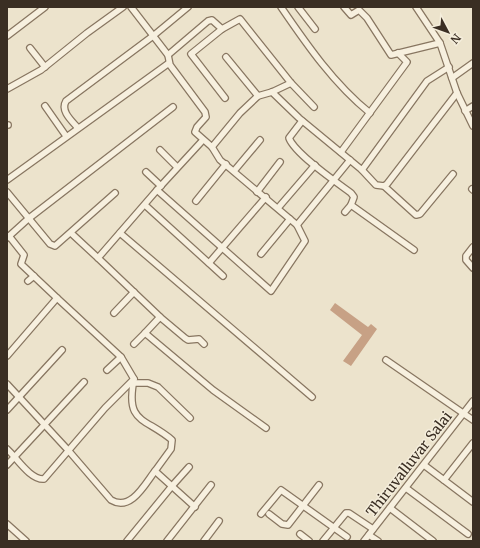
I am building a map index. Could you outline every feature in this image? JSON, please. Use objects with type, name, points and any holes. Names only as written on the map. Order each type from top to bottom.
[{"type":"street","points":[[7,36],[45,7]]},
{"type":"street","points":[[7,89],[45,67],[87,33],[123,7]]},
{"type":"street","points":[[131,7],[168,55],[169,63],[206,115],[195,130],[196,134],[212,147],[220,160],[234,170],[257,192],[266,197],[297,225],[305,241],[271,291],[222,248],[159,188],[146,172]]},
{"type":"street","points":[[78,128],[64,110],[63,105],[66,101],[153,36],[188,7]]},
{"type":"street","points":[[282,7],[324,66],[359,104],[370,113]]},
{"type":"street","points":[[298,7],[315,29]]},
{"type":"street","points":[[344,7],[351,15],[360,10],[367,18],[391,55],[440,43]]},
{"type":"street","points":[[416,7],[440,43],[457,93],[473,126]]},
{"type":"street","points":[[225,98],[190,54],[222,29],[240,19],[291,83],[314,107]]},
{"type":"street","points":[[168,55],[212,20],[222,29]]},
{"type":"street","points":[[30,48],[45,67]]},
{"type":"street","points":[[340,152],[406,62],[398,53]]},
{"type":"street","points":[[226,57],[258,96]]},
{"type":"street","points":[[7,180],[169,63]]},
{"type":"street","points":[[452,78],[473,63]]},
{"type":"street","points":[[362,170],[427,81],[449,67]]},
{"type":"street","points":[[212,147],[240,113],[258,96],[272,92],[291,83]]},
{"type":"street","points":[[272,92],[302,121],[362,170],[376,185],[384,186],[416,215],[420,214],[452,174]]},
{"type":"street","points":[[384,186],[457,93]]},
{"type":"street","points":[[45,106],[66,136]]},
{"type":"street","points":[[465,111],[473,106]]},
{"type":"street","points":[[7,384],[44,423],[111,500],[118,504],[124,504],[133,499],[171,449],[172,440],[136,415],[132,407],[134,381],[121,357],[21,264],[24,255],[8,237],[28,219],[173,107]]},
{"type":"street","points":[[302,121],[289,138],[302,155],[351,193],[354,198],[351,205],[345,212]]},
{"type":"street","points":[[98,258],[177,167],[203,140]]},
{"type":"street","points":[[234,170],[260,140]]},
{"type":"street","points":[[160,150],[177,167]]},
{"type":"street","points":[[297,225],[350,160]]},
{"type":"street","points":[[257,192],[280,162]]},
{"type":"street","points":[[196,201],[226,164]]},
{"type":"street","points":[[278,208],[315,165]]},
{"type":"street","points":[[7,192],[52,246],[55,246],[71,233],[115,194]]},
{"type":"street","points":[[209,263],[266,197]]},
{"type":"street","points":[[145,205],[222,276]]},
{"type":"street","points":[[351,205],[414,250]]},
{"type":"street","points":[[261,254],[290,219]]},
{"type":"street","points":[[71,233],[160,317],[185,338],[188,340],[198,339],[204,344]]},
{"type":"street","points":[[120,233],[312,397]]},
{"type":"street","points":[[473,247],[466,256],[466,260],[473,268]]},
{"type":"street","points":[[28,282],[34,276]]},
{"type":"street","points":[[114,313],[134,292]]},
{"type":"street","points":[[7,356],[57,298]]},
{"type":"street","points":[[134,344],[160,317]]},
{"type":"street","points":[[145,333],[207,386],[266,428]]},
{"type":"street","points":[[7,410],[62,350]]},
{"type":"street","points":[[107,370],[121,357]]},
{"type":"street","points":[[386,360],[473,420]]},
{"type":"street","points":[[134,381],[148,383],[158,387],[190,418]]},
{"type":"street","points":[[7,448],[32,475],[39,479],[44,479],[105,408],[134,381]]},
{"type":"street","points":[[7,465],[44,423],[84,382]]},
{"type":"street","name":"Thiruvalluvar Salai","points":[[364,541],[473,401]]},
{"type":"street","points":[[444,480],[473,443]]},
{"type":"street","points":[[424,465],[472,499]]},
{"type":"street","points":[[127,541],[172,486],[190,467]]},
{"type":"street","points":[[155,470],[194,507]]},
{"type":"street","points":[[269,514],[282,524],[288,525],[318,485]]},
{"type":"street","points":[[167,541],[211,486]]},
{"type":"street","points":[[406,488],[468,534]]},
{"type":"street","points":[[261,514],[281,490],[347,536]]},
{"type":"street","points":[[390,508],[433,541]]},
{"type":"street","points":[[323,541],[342,515],[350,513],[374,529]]},
{"type":"street","points":[[204,541],[219,521]]},
{"type":"street","points":[[7,524],[26,541]]},
{"type":"street","points":[[300,534],[309,541]]},
{"type":"street","points":[[369,534],[378,541]]},
{"type":"building","points":[[335,303],[368,327],[371,324],[377,329],[351,366],[343,361],[362,335],[330,310]]}]
